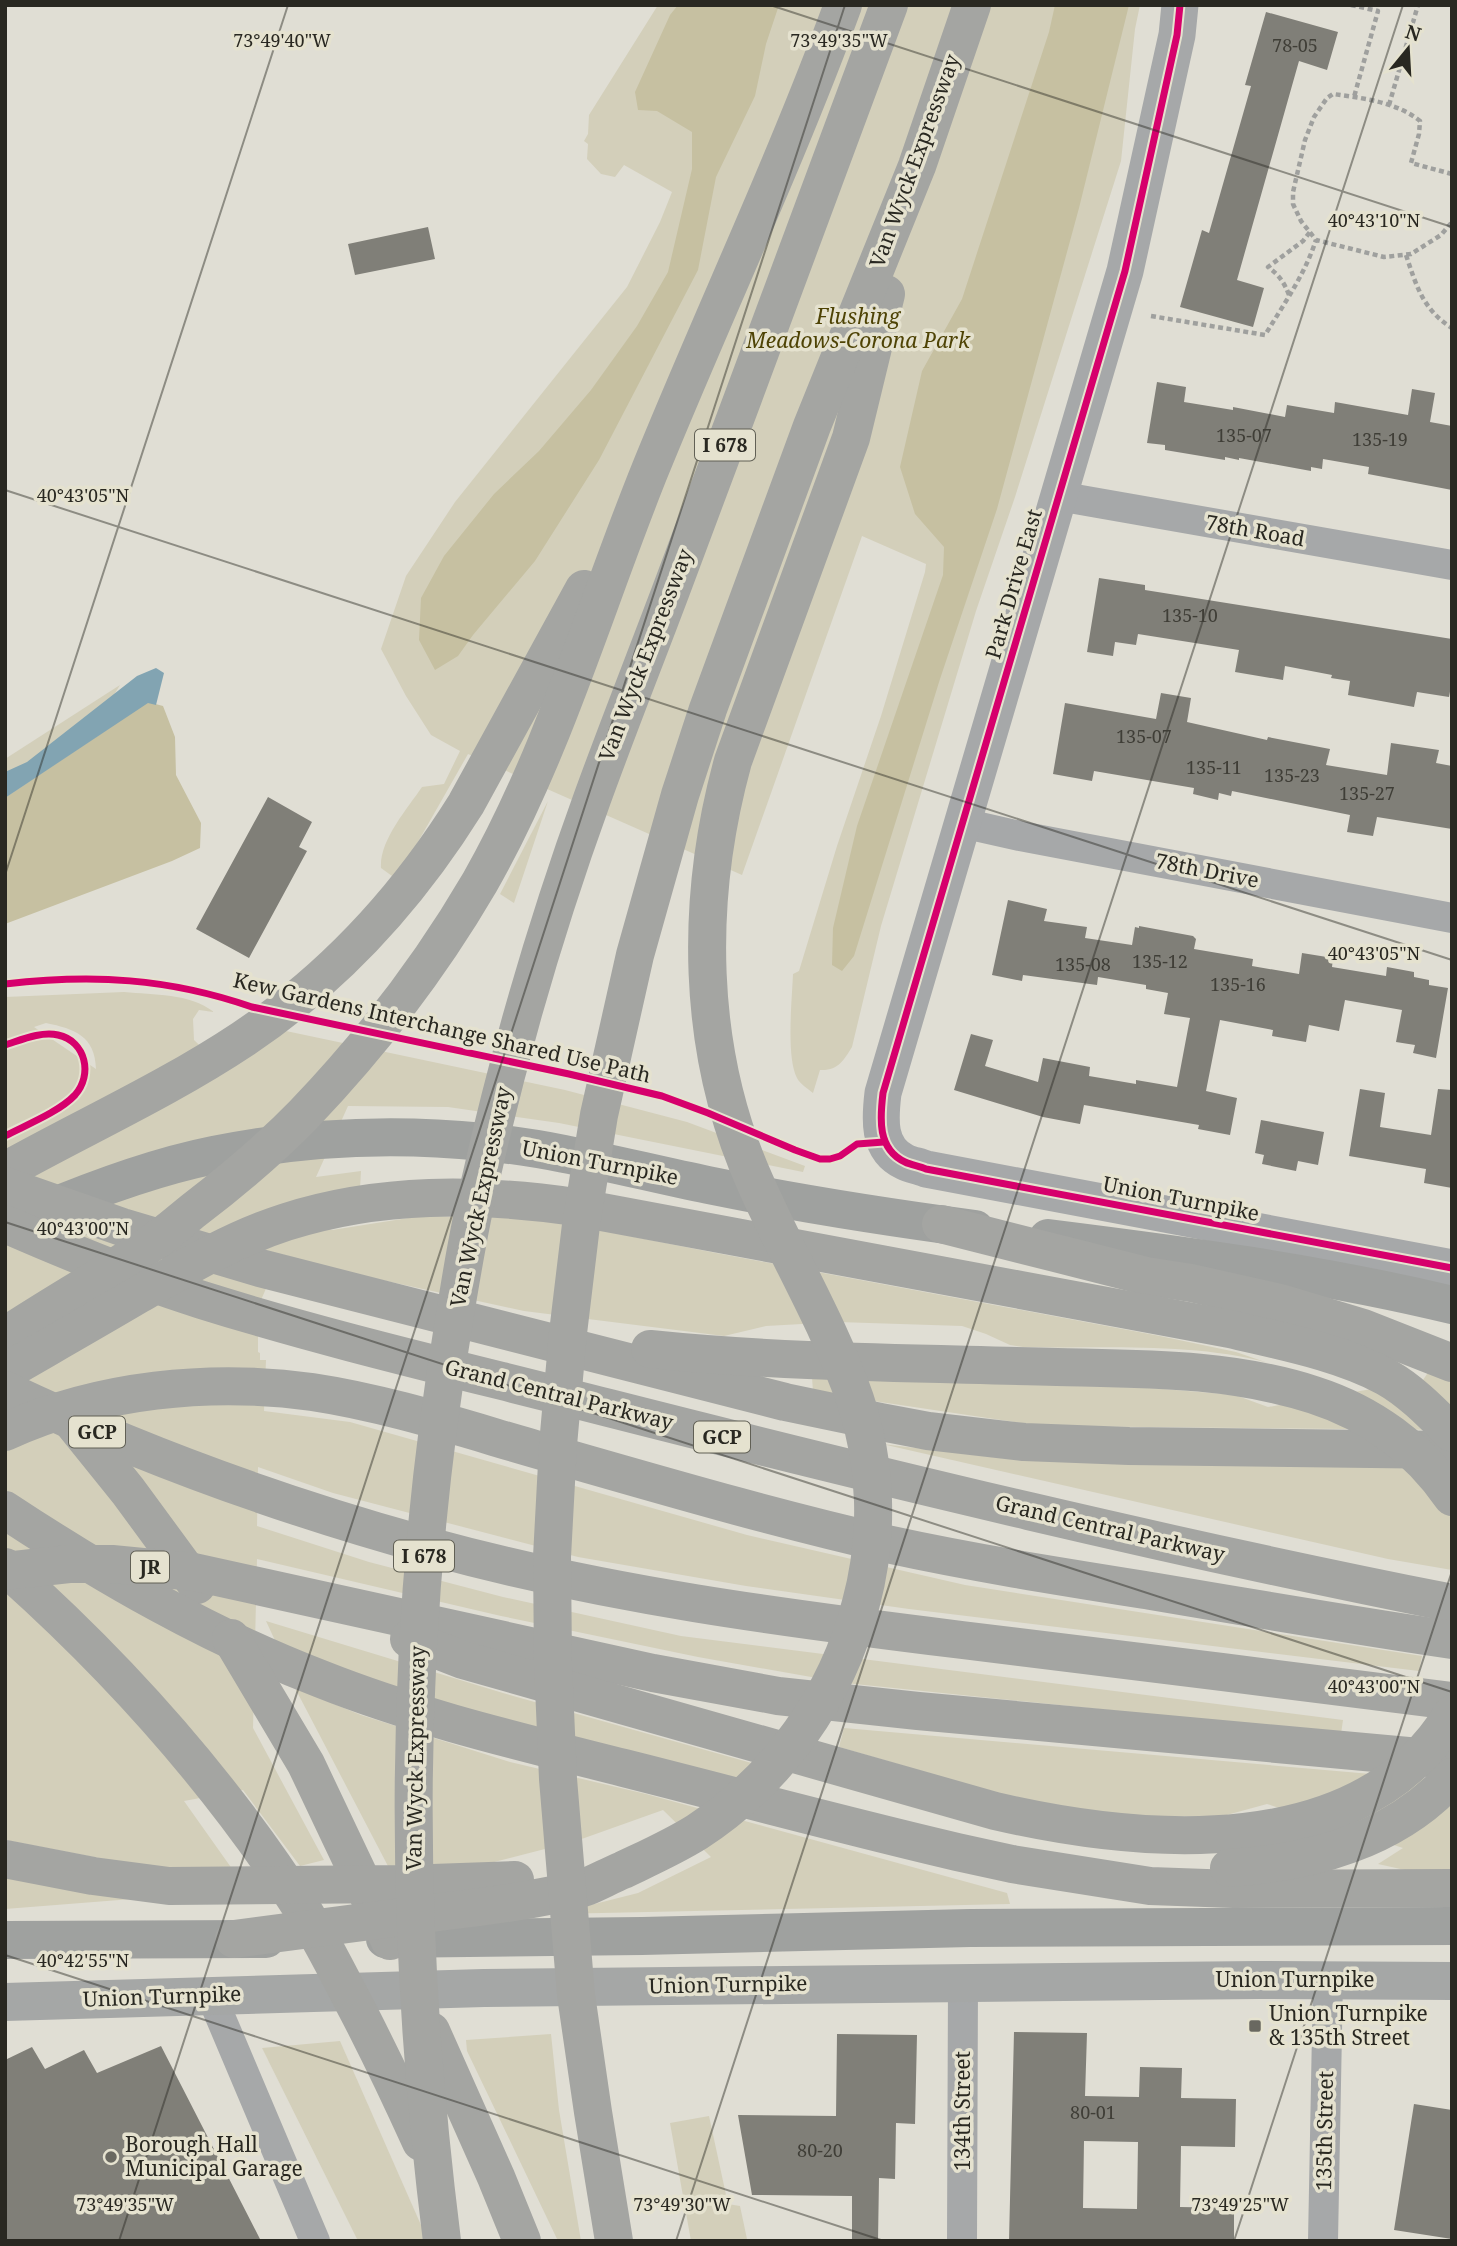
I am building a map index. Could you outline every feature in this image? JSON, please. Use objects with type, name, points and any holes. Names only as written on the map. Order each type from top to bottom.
[{"type":"highway","points":[[5,1336],[151,1244],[223,1188],[300,1118],[400,1002],[455,923],[503,836],[562,700],[650,471],[789,142],[843,5]]},
{"type":"highway","name":"Van Wyck Expressway","points":[[442,2241],[421,2042],[413,1877],[414,1705],[425,1539],[448,1357],[480,1182],[520,1027],[562,885],[889,5]]},
{"type":"highway","name":"Van Wyck Expressway","points":[[614,2241],[576,1995],[559,1792],[553,1664],[552,1557],[559,1433],[581,1225],[599,1115],[635,955],[680,795],[708,709],[812,426],[917,166],[972,5]]},
{"type":"highway","points":[[234,1939],[458,1924],[499,1905],[583,1888],[698,1831],[733,1804],[766,1775],[796,1741],[815,1714],[837,1671],[858,1615],[871,1555],[874,1498],[870,1462],[856,1402],[827,1330],[769,1214],[739,1144],[722,1084],[713,1027],[708,981],[707,906],[722,798],[744,728],[851,438],[917,166]]},
{"type":"highway","points":[[5,1171],[212,1058],[245,1037],[339,962],[383,917],[439,846],[466,804],[650,471]]},
{"type":"highway","points":[[5,1186],[71,1210],[260,1268],[836,1414],[916,1429],[1024,1442],[1115,1446],[1452,1450]]},
{"type":"highway","points":[[5,1307],[223,1188]]},
{"type":"highway","points":[[5,1372],[189,1266],[251,1235],[286,1222],[368,1203],[455,1196],[533,1201],[1230,1329],[1312,1350],[1385,1377],[1413,1396],[1452,1433]]},
{"type":"highway","name":"Grand Central Parkway","points":[[5,1224],[197,1298],[330,1337],[888,1478],[1218,1554],[1452,1603]]},
{"type":"highway","points":[[941,1224],[1146,1276],[1236,1292],[1290,1306],[1363,1328],[1452,1363]]},
{"type":"highway","points":[[509,1332],[732,1356],[1208,1373],[1283,1386],[1344,1407],[1396,1436],[1437,1475],[1452,1497]]},
{"type":"highway","points":[[5,1348],[70,1419],[154,1525],[202,1592],[278,1714],[312,1775],[376,1909],[522,2241]]},
{"type":"highway","points":[[5,1432],[66,1410],[111,1399],[193,1388],[273,1388],[311,1392],[382,1406],[712,1499],[887,1544],[1040,1573],[1452,1640]]},
{"type":"highway","name":"GCP","points":[[5,1390],[90,1429],[191,1469],[323,1514],[435,1548],[556,1577],[679,1602],[805,1620],[1452,1701]]},
{"type":"highway","points":[[5,1510],[183,1617],[269,1658],[349,1690],[467,1727],[881,1834],[968,1855],[1062,1872],[1150,1886],[1189,1889],[1452,1888]]},
{"type":"highway","name":"JR","points":[[5,1569],[113,1564],[194,1572],[293,1594]]},
{"type":"highway","points":[[5,1569],[50,1606],[173,1737],[243,1823],[307,1916],[386,2067],[424,2149],[461,2241]]},
{"type":"highway","points":[[293,1594],[653,1673],[778,1696],[1452,1760]]},
{"type":"highway","points":[[293,1594],[463,1660],[971,1804],[1041,1822],[1135,1834],[1223,1835],[1256,1831],[1320,1815],[1375,1792],[1398,1777],[1432,1743],[1452,1714]]},
{"type":"highway","points":[[1062,1872],[1250,1867],[1320,1854],[1380,1832],[1431,1798],[1452,1777]]},
{"type":"highway","points":[[5,1859],[130,1882],[210,1887],[531,1879],[640,1862]]},
{"type":"main road","name":"Union Turnpike","points":[[5,1230],[68,1201],[129,1178],[212,1155],[296,1142],[457,1140],[521,1147],[734,1190],[941,1224],[1262,1267],[1452,1305]]},
{"type":"main road","points":[[458,1924],[642,1936],[984,1928],[1452,1926]]},
{"type":"main road","points":[[5,1940],[234,1939]]},
{"type":"main road","name":"Union Turnpike","points":[[5,2002],[484,1988],[1328,1979],[1452,1981]]},
{"type":"street","name":"Park Drive East","points":[[905,1162],[893,1154],[884,1142],[881,1113],[883,1093],[1125,271],[1177,35],[1180,5]]},
{"type":"street","name":"78th Road","points":[[1058,496],[1452,565]]},
{"type":"street","name":"78th Drive","points":[[962,822],[1020,836],[1452,918]]},
{"type":"street","name":"Union Turnpike","points":[[905,1162],[948,1174],[1452,1268]]},
{"type":"street","name":"135th Street","points":[[1323,2241],[1328,1979]]},
{"type":"street","name":"134th Street","points":[[962,2241],[963,1982]]},
{"type":"street","points":[[211,1995],[315,2241]]},
{"type":"path","points":[[1351,5],[1378,11],[1353,96]]},
{"type":"path","points":[[1389,106],[1418,5]]},
{"type":"path","points":[[1452,174],[1410,163],[1420,121],[1412,115],[1353,96],[1333,94],[1314,117],[1305,140],[1293,192],[1293,204],[1301,221],[1316,240],[1384,257],[1411,254],[1441,235],[1452,222]]},
{"type":"path","points":[[1290,296],[1279,274],[1268,267],[1303,242],[1310,232]]},
{"type":"path","points":[[1151,316],[1265,335],[1311,257],[1316,240]]},
{"type":"path","points":[[1406,255],[1429,309],[1452,328]]},
{"type":"green space","name":"Flushing Meadows-Corona Park","points":[[658,5],[1140,5],[1121,161],[1015,497],[976,611],[881,926],[852,1047],[836,1067],[820,1070],[813,1093],[797,1078],[794,1069],[791,1028],[793,974],[799,971],[881,716],[926,564],[862,536],[742,875],[468,754],[402,870],[392,876],[381,868],[384,847],[402,815],[422,787],[444,784],[460,751],[431,735],[381,649],[406,576],[455,502],[627,287],[672,192],[624,165],[615,177],[601,174],[587,159],[588,144],[584,141],[588,134],[589,115]]},
{"type":"green space","points":[[120,685],[5,873],[5,759]]},
{"type":"green space","points":[[548,801],[514,903],[500,894]]},
{"type":"green space","points":[[124,992],[182,998],[214,1012],[199,1010],[193,1019],[194,1040],[226,1071],[286,1031],[565,1090],[687,1122],[805,1166],[803,1172],[559,1123],[448,1107],[348,1106],[316,1177],[361,1171],[360,1189],[297,1219],[332,1230],[421,1216],[538,1218],[1160,1336],[1236,1352],[1268,1363],[1239,1356],[1178,1349],[1023,1347],[1010,1345],[962,1326],[838,1322],[766,1326],[724,1336],[524,1311],[336,1270],[281,1254],[258,1307],[258,1352],[260,1360],[266,1360],[264,1411],[350,1422],[747,1535],[965,1585],[1422,1656],[1419,1671],[909,1609],[746,1586],[578,1557],[333,1493],[258,1467],[257,1526],[369,1562],[503,1597],[681,1636],[1343,1720],[1341,1734],[845,1683],[698,1657],[501,1616],[257,1559],[253,1728],[324,1860],[300,1866],[243,1790],[184,1801],[235,1873],[156,1869],[5,1840],[5,997]],"holes":[[[46,1023],[74,1031],[87,1042],[92,1049],[96,1069],[34,1027]]]},
{"type":"green space","points":[[1429,1371],[1452,1381],[1452,1430],[1041,1426],[813,1392],[812,1377],[1151,1388],[1235,1395],[1268,1407],[1423,1380]]},
{"type":"green space","points":[[882,1444],[1009,1459],[1452,1466],[1452,1570],[1388,1559]]},
{"type":"green space","points":[[266,1621],[503,1693],[780,1771],[770,1786],[483,1716],[278,1647]]},
{"type":"green space","points":[[295,1688],[361,1715],[510,1762],[646,1794],[1007,1893],[1010,1904],[555,1914],[638,1893],[711,1857],[663,1810],[576,1841],[490,1863],[389,1868]]},
{"type":"green space","points":[[844,1728],[1452,1781],[1452,1874],[1414,1872],[1378,1864],[1403,1848],[1267,1804],[1223,1816],[1128,1817],[1011,1797],[839,1747]]},
{"type":"green space","points":[[5,1877],[132,1899],[5,1909]]},
{"type":"green space","points":[[551,2034],[559,2110],[581,2241],[558,2241],[467,2051],[466,2040]]},
{"type":"green space","points":[[340,2041],[428,2241],[358,2241],[262,2048]]},
{"type":"green space","points":[[709,2116],[728,2204],[740,2206],[747,2239],[745,2241],[691,2241],[670,2123]]},
{"type":"shaded area","points":[[678,5],[779,5],[766,44],[755,96],[716,177],[698,270],[599,460],[535,561],[458,656],[435,670],[419,640],[421,598],[444,556],[494,494],[539,451],[591,390],[637,326],[668,272],[692,169],[692,132],[657,111],[638,110],[635,92],[670,15]]},
{"type":"shaded area","points":[[1055,5],[1129,5],[1079,208],[997,509],[940,679],[854,956],[842,971],[832,965],[833,928],[857,826],[943,575],[944,547],[915,514],[900,467],[922,371],[962,299],[1049,32]]},
{"type":"shaded area","points":[[148,702],[163,706],[175,737],[176,775],[201,823],[200,848],[5,924],[5,798]]},
{"type":"water","points":[[156,668],[164,673],[156,705],[148,703],[5,798],[5,772],[27,762],[137,676]]},
{"type":"building","points":[[1266,12],[1338,32],[1327,70],[1299,61],[1237,280],[1264,288],[1253,327],[1180,307],[1202,230],[1209,233],[1251,86],[1245,85]]},
{"type":"building","points":[[428,227],[435,259],[355,275],[348,244]]},
{"type":"building","points":[[1157,382],[1186,387],[1184,402],[1233,410],[1233,407],[1285,417],[1287,405],[1334,413],[1335,402],[1408,415],[1412,389],[1435,393],[1430,422],[1452,426],[1452,490],[1368,474],[1369,467],[1323,459],[1322,469],[1311,467],[1311,471],[1239,458],[1225,457],[1225,460],[1165,450],[1165,445],[1147,443]]},
{"type":"building","points":[[1099,578],[1145,585],[1145,590],[1452,639],[1452,681],[1449,697],[1417,692],[1414,707],[1348,695],[1350,681],[1331,678],[1332,675],[1285,666],[1283,680],[1235,672],[1239,650],[1138,634],[1136,645],[1115,642],[1113,656],[1087,652]]},
{"type":"building","points":[[1161,693],[1191,698],[1187,722],[1267,740],[1268,737],[1330,749],[1326,765],[1387,775],[1391,743],[1439,750],[1436,763],[1452,766],[1452,829],[1377,817],[1373,836],[1347,832],[1350,815],[1232,791],[1231,796],[1219,793],[1218,800],[1193,794],[1194,788],[1094,771],[1092,781],[1053,774],[1065,703],[1156,719]]},
{"type":"building","points":[[268,797],[312,822],[299,847],[307,851],[249,958],[196,929]]},
{"type":"building","points":[[1008,900],[1047,909],[1044,921],[1087,927],[1085,938],[1132,945],[1135,927],[1139,926],[1193,936],[1196,939],[1194,949],[1253,959],[1252,966],[1299,974],[1302,953],[1333,958],[1332,967],[1386,976],[1387,967],[1414,972],[1414,977],[1429,980],[1429,985],[1448,988],[1436,1058],[1413,1053],[1415,1045],[1396,1042],[1402,1010],[1345,1000],[1339,1031],[1309,1025],[1306,1042],[1272,1036],[1273,1030],[1220,1020],[1206,1091],[1237,1098],[1230,1135],[1198,1129],[1199,1125],[1084,1105],[1080,1124],[1043,1117],[954,1090],[971,1034],[993,1040],[985,1066],[1038,1082],[1043,1058],[1090,1067],[1089,1076],[1136,1084],[1136,1080],[1177,1087],[1190,1018],[1164,1014],[1168,993],[1146,989],[1146,985],[1098,977],[1097,985],[1023,975],[1022,981],[992,975]]},
{"type":"building","points":[[1360,1089],[1385,1093],[1380,1127],[1431,1135],[1438,1089],[1452,1090],[1452,1188],[1424,1183],[1426,1169],[1349,1156]]},
{"type":"building","points":[[1261,1120],[1324,1132],[1318,1165],[1298,1161],[1296,1171],[1262,1164],[1264,1155],[1255,1153]]},
{"type":"building","points":[[1014,2032],[1087,2033],[1085,2096],[1139,2097],[1140,2067],[1182,2068],[1181,2098],[1236,2099],[1235,2147],[1181,2146],[1180,2207],[1234,2208],[1234,2241],[1009,2241]],"holes":[[[1084,2141],[1138,2142],[1137,2209],[1083,2208]]]},
{"type":"building","points":[[837,2034],[917,2035],[915,2124],[896,2123],[895,2179],[879,2178],[878,2241],[852,2241],[852,2196],[752,2195],[738,2115],[836,2116]]},
{"type":"building","name":"Borough Hall Municipal Garage","points":[[161,2046],[261,2241],[5,2241],[5,2060],[32,2047],[45,2069],[84,2050],[97,2073]]},
{"type":"building","points":[[1414,2104],[1452,2110],[1452,2239],[1394,2230]]},
{"type":"cycle path","points":[[1180,5],[1177,35],[1125,271],[883,1093],[882,1132],[889,1149],[896,1156],[926,1169],[1452,1268]]},
{"type":"cycle path","name":"Kew Gardens Interchange Shared Use Path","points":[[5,984],[100,979],[160,984],[190,990],[252,1007],[662,1096],[820,1159],[840,1156],[857,1144],[884,1142]]},
{"type":"cycle path","points":[[5,1045],[38,1035],[58,1035],[75,1044],[84,1060],[85,1069],[81,1087],[68,1101],[51,1113],[5,1136]]},
{"type":"place","name":"Union Turnpike & 135th Street","points":[[1255,2026]]},
{"type":"place","name":"Borough Hall Municipal Garage","points":[[111,2157]]}]
